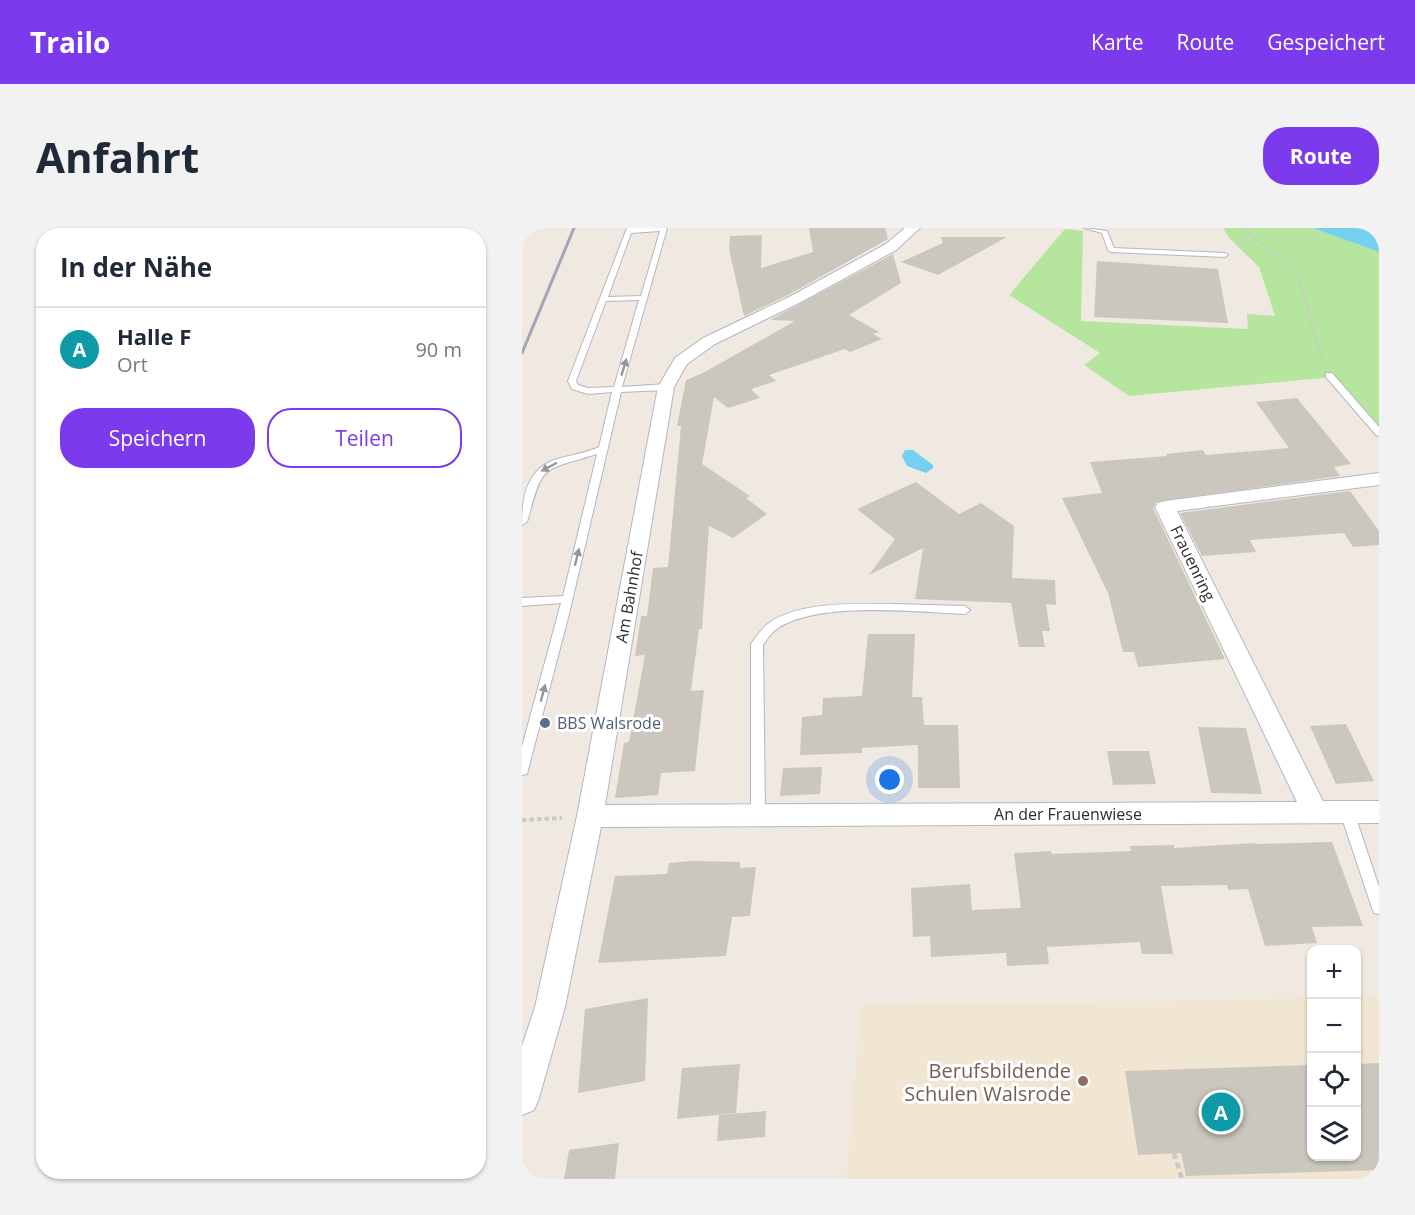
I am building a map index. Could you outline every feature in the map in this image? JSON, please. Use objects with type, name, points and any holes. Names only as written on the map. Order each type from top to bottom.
[{"type":"street","name":"Am Bahnhof","points":[[522,1098],[550,1008],[590,816],[666,387],[681,361],[709,341],[796,299],[882,252],[913,228]]},
{"type":"street","name":"Frauenring","points":[[1315,812],[1165,507],[1379,479]]},
{"type":"street","name":"An der Frauenwiese","points":[[590,816],[1379,812]]},
{"type":"lane","points":[[1088,228],[1105,232],[1111,250],[1225,255]]},
{"type":"lane","points":[[522,770],[567,599],[617,390],[663,229],[629,230],[572,381],[575,387],[588,391],[617,390],[666,387]]},
{"type":"lane","points":[[604,299],[645,298]]},
{"type":"lane","points":[[1329,375],[1379,433]]},
{"type":"lane","points":[[522,522],[538,474],[546,467],[604,448]]},
{"type":"lane","points":[[522,602],[567,599]]},
{"type":"lane","points":[[758,816],[757,644],[774,624],[804,613],[833,608],[965,610]]},
{"type":"lane","points":[[1347,812],[1379,908]]},
{"type":"path","points":[[1244,228],[1281,260],[1300,282],[1325,370],[1329,375]]},
{"type":"path","points":[[522,820],[590,816]]},
{"type":"path","points":[[1174,1153],[1182,1179]]},
{"type":"shaded area","name":"Berufsbildende Schulen Walsrode","points":[[1361,997],[1379,997],[1379,1179],[846,1179],[861,1006],[1307,998],[1307,1161],[1361,1161]]},
{"type":"green space","points":[[1223,228],[1313,228],[1379,252],[1379,434],[1334,377],[1129,396],[1084,365],[1100,353],[1009,295],[1065,229],[1083,231],[1081,321],[1248,329],[1247,314],[1275,316],[1259,267],[1229,238]]},
{"type":"water","points":[[1313,228],[1368,228],[1379,231],[1379,252]]},
{"type":"water","points":[[905,450],[913,450],[933,465],[933,468],[926,473],[907,466],[902,456]]},
{"type":"building","points":[[809,228],[885,228],[888,239],[790,294],[744,316],[729,249],[730,236],[762,235],[761,268],[813,252]]},
{"type":"building","points":[[941,237],[1007,237],[938,275],[901,262],[943,243]]},
{"type":"building","points":[[893,254],[901,283],[849,315],[879,332],[873,334],[882,339],[850,352],[845,349],[769,375],[776,381],[751,389],[760,398],[728,408],[714,397],[702,464],[750,496],[746,498],[767,514],[733,538],[709,526],[702,629],[699,629],[691,691],[704,690],[695,771],[661,773],[658,795],[615,798],[624,743],[629,742],[645,655],[635,656],[641,616],[647,616],[653,568],[668,567],[681,426],[677,426],[686,380],[703,373],[795,321],[770,320]]},
{"type":"building","points":[[1097,261],[1218,269],[1228,323],[1094,317]]},
{"type":"building","points":[[1297,398],[1351,464],[1334,467],[1340,476],[1156,502],[1153,508],[1225,659],[1138,667],[1134,652],[1123,652],[1108,593],[1062,498],[1102,493],[1090,462],[1167,456],[1166,454],[1203,450],[1206,455],[1289,448],[1256,402]]},
{"type":"building","points":[[916,482],[959,514],[981,503],[1014,526],[1012,578],[1055,580],[1056,605],[1046,604],[1050,631],[1042,631],[1045,647],[1019,647],[1011,603],[915,599],[923,548],[869,575],[895,539],[857,509]]},
{"type":"building","points":[[1350,491],[1379,531],[1379,545],[1353,547],[1344,533],[1250,540],[1256,552],[1202,556],[1180,513]]},
{"type":"building","points":[[868,634],[915,634],[912,697],[922,697],[924,725],[958,725],[960,788],[918,788],[918,745],[862,748],[862,753],[800,755],[802,717],[822,715],[823,698],[862,696]]},
{"type":"building","points":[[1346,724],[1374,781],[1336,784],[1310,726]]},
{"type":"building","points":[[1198,727],[1246,728],[1262,794],[1211,793]]},
{"type":"building","points":[[1107,751],[1149,751],[1156,784],[1113,785]]},
{"type":"building","points":[[822,767],[820,794],[780,796],[783,768]]},
{"type":"building","points":[[1332,842],[1363,926],[1312,927],[1317,943],[1265,946],[1248,889],[1228,890],[1227,885],[1161,886],[1173,954],[1142,954],[1140,942],[1047,947],[1049,964],[1007,966],[1006,953],[931,957],[930,936],[913,937],[911,888],[970,884],[972,910],[1021,908],[1014,853],[1131,851],[1130,846],[1174,845],[1174,848],[1255,843]]},
{"type":"building","points":[[740,862],[740,868],[756,867],[750,916],[732,917],[726,956],[598,963],[615,876],[667,874],[669,863]]},
{"type":"building","points":[[648,998],[645,1081],[578,1093],[585,1009]]},
{"type":"building","points":[[1379,1063],[1379,1170],[1186,1176],[1181,1153],[1138,1155],[1125,1071],[1307,1065],[1307,1161],[1361,1161],[1361,1064]]},
{"type":"building","points":[[740,1064],[736,1113],[677,1119],[682,1068]]},
{"type":"building","points":[[766,1111],[765,1137],[717,1141],[719,1115]]},
{"type":"building","points":[[619,1143],[615,1179],[564,1179],[569,1150]]},
{"type":"railway","points":[[522,353],[574,228]]},
{"type":"place","name":"BBS Walsrode","points":[[545,723]]},
{"type":"place","name":"Berufsbildende Schulen Walsrode","points":[[1083,1081]]},
{"type":"place","name":"Halle F","points":[[1221,1112]]}]
